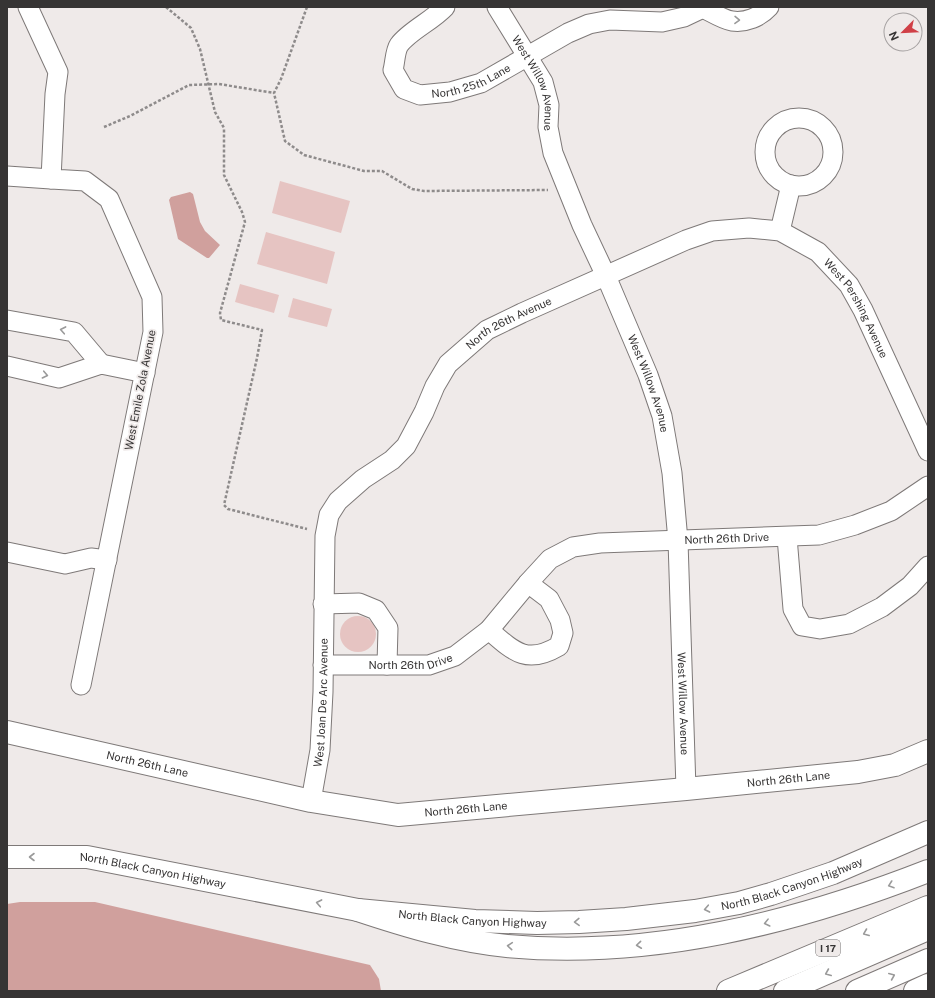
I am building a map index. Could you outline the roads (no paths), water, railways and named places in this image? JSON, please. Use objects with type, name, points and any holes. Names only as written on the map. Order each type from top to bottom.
[{"type":"main road","name":"North 26th Lane","points":[[7,732],[311,801],[398,815],[858,772],[894,765],[928,751]]},
{"type":"main road","name":"North Black Canyon Highway","points":[[7,857],[86,857],[358,910],[475,921],[537,923],[626,919],[695,911],[739,903],[804,884],[928,832]]},
{"type":"main road","points":[[358,910],[407,927],[465,939],[506,946],[582,950],[640,946],[749,928],[810,912],[900,882],[928,871]]},
{"type":"main road","name":"I 17","points":[[728,991],[928,907]]},
{"type":"main road","points":[[785,991],[928,929]]},
{"type":"main road","points":[[857,991],[928,960]]},
{"type":"main road","points":[[915,991],[928,986]]},
{"type":"street","points":[[28,7],[58,72],[55,94],[51,180]]},
{"type":"street","name":"North 25th Lane","points":[[445,7],[438,15],[411,34],[399,46],[393,70],[404,89],[420,96],[450,92],[481,83],[568,33],[589,24],[610,20],[662,22],[684,17],[703,7]]},
{"type":"street","name":"West Willow Avenue","points":[[498,7],[543,82],[549,105],[548,127],[553,153],[564,183],[606,276],[648,375],[662,416],[672,473],[678,541],[686,789]]},
{"type":"street","points":[[703,7],[732,21],[750,20],[766,11],[769,7]]},
{"type":"street","name":"West Emile Zola Avenue","points":[[7,176],[85,181],[109,199],[152,297],[153,332],[81,685]]},
{"type":"street","points":[[780,231],[791,184]]},
{"type":"street","name":"North 26th Avenue","points":[[319,533],[338,501],[363,479],[392,460],[406,446],[424,412],[435,386],[448,364],[487,330],[686,240],[712,231],[749,228],[780,231]]},
{"type":"street","name":"West Pershing Avenue","points":[[780,231],[818,252],[849,285],[863,310],[928,451]]},
{"type":"street","points":[[7,320],[74,332],[101,364]]},
{"type":"street","points":[[7,366],[59,378],[101,364],[145,373]]},
{"type":"street","name":"North 26th Drive","points":[[323,665],[429,665],[455,656],[489,630],[550,559],[572,547],[600,543],[787,537],[819,534],[855,525],[891,511],[928,486]]},
{"type":"street","name":"West Joan De Arc Avenue","points":[[311,801],[320,750],[323,665],[323,604],[319,533]]},
{"type":"street","points":[[787,537],[793,609],[802,626],[820,629],[849,624],[882,607],[910,586],[928,566]]},
{"type":"street","points":[[7,552],[65,564],[91,558],[106,560]]},
{"type":"street","points":[[489,630],[510,649],[529,656],[547,653],[559,646],[563,633],[560,620],[549,600],[528,583]]},
{"type":"street","points":[[323,604],[359,603],[376,610],[388,628],[387,665]]}]
